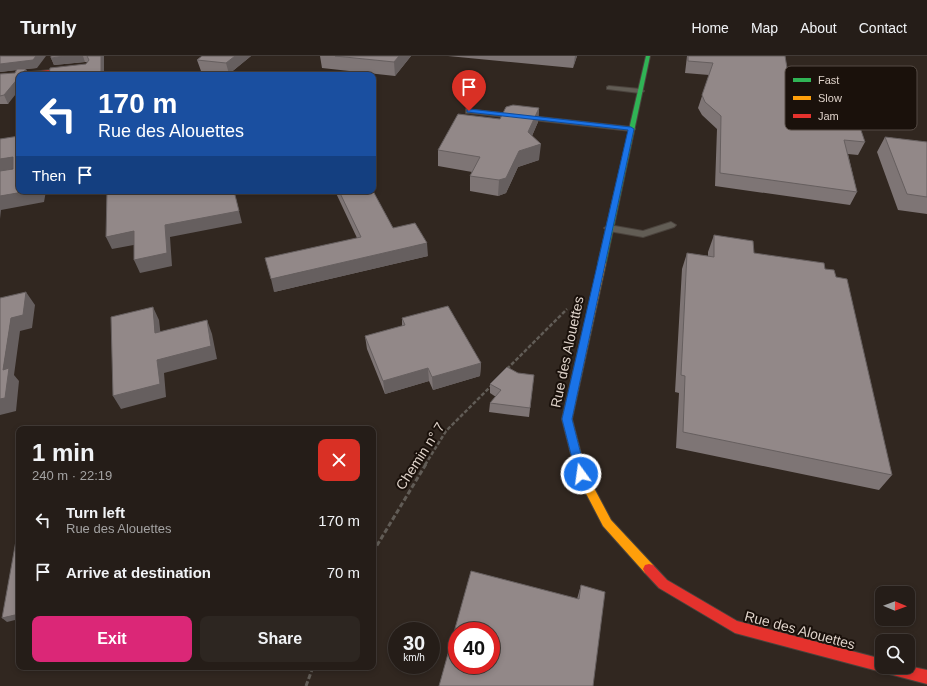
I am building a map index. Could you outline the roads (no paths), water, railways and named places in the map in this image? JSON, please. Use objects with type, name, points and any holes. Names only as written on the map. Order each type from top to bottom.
[{"type":"street","name":"Rue des Alouettes","points":[[648,56],[567,419],[581,474],[607,523],[663,584],[735,627],[875,663]]},
{"type":"street","points":[[45,72],[85,67]]},
{"type":"street","points":[[915,674],[927,677]]},
{"type":"lane","points":[[609,88],[640,91]]},
{"type":"lane","points":[[469,111],[631,129]]},
{"type":"lane","points":[[609,228],[643,234],[671,225]]}]
